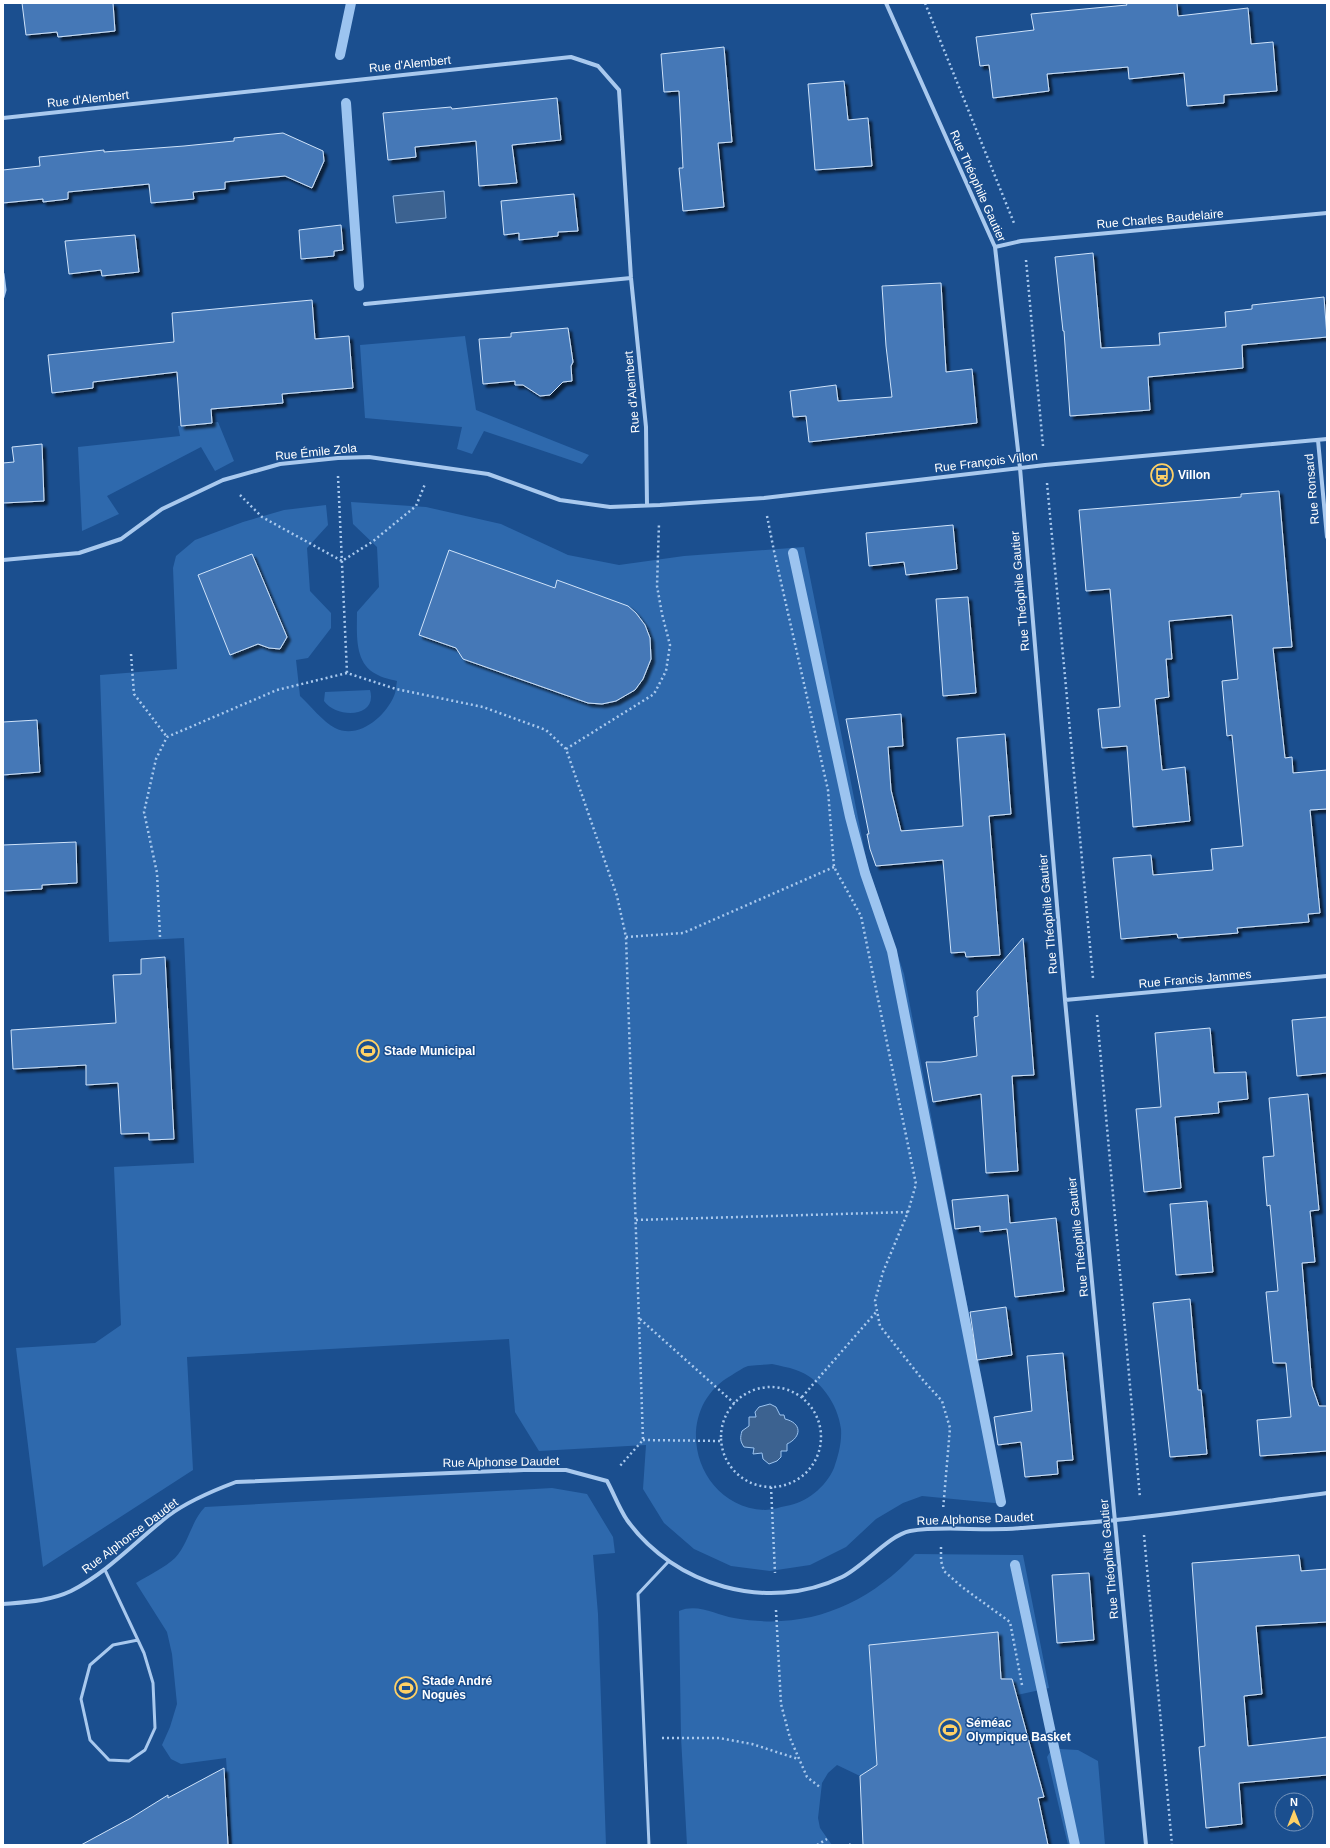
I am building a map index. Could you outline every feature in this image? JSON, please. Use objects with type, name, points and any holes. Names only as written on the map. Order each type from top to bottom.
[{"type":"street","name":"Rue Théophile Gautier","points":[[886,3],[995,247],[1020,468],[1065,1000],[1116,1519],[1146,1845]]},
{"type":"street","name":"Rue d'Alembert","points":[[3,118],[571,57],[598,66],[618,90],[631,278],[646,427],[647,505]]},
{"type":"street","name":"Rue Charles Baudelaire","points":[[995,247],[1021,241],[1327,213]]},
{"type":"street","points":[[365,304],[631,278]]},
{"type":"street","name":"Rue François Villon","points":[[647,505],[764,498],[1045,465],[1327,439]]},
{"type":"street","name":"Rue Ronsard","points":[[1318,440],[1327,536]]},
{"type":"street","name":"Rue Émile Zola","points":[[3,560],[79,553],[122,539],[162,509],[223,480],[280,464],[338,458],[369,457],[488,474],[560,500],[610,507],[647,505]]},
{"type":"street","name":"Rue Francis Jammes","points":[[1065,1000],[1327,976]]},
{"type":"street","name":"Rue Alphonse Daudet","points":[[3,1604],[40,1601],[71,1591],[105,1570],[169,1515],[209,1492],[236,1482],[524,1470],[566,1470],[607,1481],[627,1520],[656,1552],[692,1575],[733,1590],[776,1594],[810,1589],[843,1577],[893,1540],[908,1531],[942,1529],[993,1531],[1141,1517],[1327,1493]]},
{"type":"lane","points":[[3,274],[5,290],[3,297]]},
{"type":"lane","points":[[649,1845],[638,1594],[669,1560]]},
{"type":"lane","points":[[105,1570],[138,1640],[144,1653],[153,1682],[155,1728],[145,1750],[129,1761],[109,1760],[90,1740],[81,1699],[90,1666],[112,1645],[138,1640]]},
{"type":"path","points":[[925,3],[1021,241],[1027,266],[1095,998],[1141,1517],[1146,1548],[1172,1845]]},
{"type":"path","points":[[338,458],[347,674]]},
{"type":"path","points":[[342,561],[372,542],[416,506],[432,466]]},
{"type":"path","points":[[223,480],[262,517],[342,561]]},
{"type":"path","points":[[764,498],[774,552],[828,790],[834,867],[861,916],[916,1184],[908,1212],[883,1272],[875,1300],[880,1326],[922,1379],[942,1401],[950,1428],[942,1529],[941,1561],[944,1571],[962,1587],[1010,1622],[1022,1685]]},
{"type":"path","points":[[566,749],[654,694],[666,671],[670,645],[662,614],[658,586],[660,505]]},
{"type":"path","points":[[131,654],[134,694],[167,737]]},
{"type":"path","points":[[160,937],[156,873],[144,812],[156,759],[167,737],[276,690],[347,674],[396,690],[483,707],[546,730],[566,749],[617,896],[626,937],[643,1440],[607,1481]]},
{"type":"path","points":[[626,937],[683,934],[834,867]]},
{"type":"path","points":[[636,1220],[908,1212]]},
{"type":"path","points":[[802,1397],[877,1311]]},
{"type":"path","points":[[640,1319],[735,1404]]},
{"type":"path","points":[[773,1386],[789,1390],[802,1397],[818,1417],[822,1441],[815,1462],[802,1477],[786,1485],[771,1487],[752,1483],[738,1474],[728,1463],[721,1441],[725,1417],[740,1397],[758,1388],[773,1386]]},
{"type":"path","points":[[643,1440],[721,1441]]},
{"type":"path","points":[[771,1487],[781,1704],[790,1738],[807,1777],[821,1788]]},
{"type":"path","points":[[645,1738],[719,1738],[752,1744],[799,1759]]},
{"type":"path","points":[[817,1845],[827,1839]]},
{"type":"shaded area","points":[[444,191],[446,218],[396,223],[393,196]]},
{"type":"shaded area","points":[[465,336],[476,410],[589,455],[582,464],[484,431],[472,454],[457,449],[462,427],[365,418],[360,345]]},
{"type":"shaded area","points":[[218,422],[234,461],[215,471],[201,447],[107,496],[119,514],[82,531],[78,447],[180,436],[178,426]]},
{"type":"shaded area","points":[[351,502],[426,507],[501,524],[568,555],[619,565],[684,556],[804,547],[867,863],[904,974],[1005,1504],[922,1496],[903,1503],[876,1519],[846,1547],[810,1565],[770,1571],[731,1566],[694,1549],[664,1523],[643,1489],[646,1445],[539,1451],[515,1412],[509,1339],[187,1357],[193,1470],[43,1567],[16,1348],[95,1343],[121,1325],[114,1167],[194,1163],[184,938],[109,942],[100,675],[177,669],[173,568],[176,556],[195,540],[243,522],[284,510],[326,505],[328,525],[307,548],[310,591],[331,613],[331,628],[308,658],[296,660],[300,696],[321,718],[335,728],[344,731],[353,731],[370,724],[384,712],[390,704],[395,694],[397,681],[376,674],[369,669],[360,655],[357,638],[357,612],[379,587],[377,547],[353,524]],"holes":[[[772,1364],[793,1369],[805,1374],[820,1386],[832,1401],[836,1410],[841,1429],[841,1439],[834,1468],[821,1488],[808,1498],[801,1501],[765,1510],[741,1505],[721,1493],[707,1475],[698,1454],[696,1432],[701,1410],[712,1391],[732,1375],[748,1366]]]},
{"type":"shaded area","points":[[370,690],[371,699],[368,706],[362,711],[355,713],[338,711],[330,707],[324,701],[325,692]]},
{"type":"shaded area","points":[[770,1404],[776,1407],[780,1415],[784,1415],[785,1419],[795,1424],[798,1430],[795,1438],[787,1444],[787,1451],[781,1451],[781,1457],[777,1461],[769,1464],[763,1459],[762,1453],[753,1454],[754,1448],[744,1447],[741,1438],[742,1431],[749,1426],[749,1417],[756,1417],[755,1412],[759,1407]]},
{"type":"shaded area","name":"Stade André Noguès","points":[[552,1488],[587,1494],[613,1537],[615,1553],[593,1555],[598,1614],[606,1845],[232,1845],[226,1758],[181,1764],[171,1759],[162,1745],[170,1727],[177,1704],[172,1654],[167,1632],[136,1583],[162,1568],[175,1558],[184,1546],[196,1519],[205,1507]]},
{"type":"shaded area","points":[[915,1554],[1023,1555],[1049,1688],[1017,1695],[1012,1679],[1001,1679],[998,1632],[869,1645],[877,1765],[860,1776],[837,1765],[828,1773],[822,1783],[818,1818],[820,1828],[832,1845],[687,1845],[681,1737],[679,1611],[693,1608],[707,1610],[727,1617],[760,1621],[786,1621],[810,1617],[855,1601],[876,1588]]},
{"type":"shaded area","points":[[1060,1749],[1078,1750],[1098,1761],[1105,1845],[1068,1845],[1047,1757],[1050,1752]]},
{"type":"building","points":[[22,3],[113,3],[115,31],[58,37],[57,32],[26,35]]},
{"type":"building","points":[[1126,3],[1177,3],[1178,16],[1248,8],[1251,44],[1273,42],[1277,91],[1224,95],[1224,103],[1187,106],[1184,73],[1129,79],[1128,67],[1047,74],[1049,91],[993,98],[989,65],[980,66],[976,37],[1034,30],[1031,14],[1127,5]]},
{"type":"building","points":[[724,47],[732,142],[718,143],[724,207],[683,211],[679,168],[683,168],[679,91],[664,92],[661,54]]},
{"type":"building","points":[[844,81],[848,120],[868,118],[872,166],[815,170],[808,84]]},
{"type":"building","points":[[557,98],[561,140],[512,145],[517,183],[479,186],[476,141],[415,147],[416,157],[388,160],[383,113],[451,107],[452,109]]},
{"type":"building","points":[[283,133],[323,151],[324,161],[312,188],[285,176],[225,182],[225,189],[193,192],[194,199],[151,203],[149,184],[68,192],[68,199],[43,202],[43,199],[3,203],[3,170],[40,166],[39,157],[104,150],[104,152],[184,146],[234,141],[234,138]]},
{"type":"building","points":[[574,194],[578,231],[558,232],[558,236],[519,240],[519,233],[504,235],[501,201]]},
{"type":"building","points":[[341,225],[343,250],[334,251],[334,256],[301,259],[299,230]]},
{"type":"building","points":[[135,235],[139,272],[102,276],[101,270],[69,274],[65,241]]},
{"type":"building","points":[[1093,253],[1101,348],[1160,345],[1159,333],[1226,327],[1225,312],[1252,309],[1252,305],[1324,297],[1327,337],[1242,345],[1243,368],[1148,377],[1150,410],[1070,416],[1064,331],[1055,257]]},
{"type":"building","points":[[941,283],[946,372],[972,369],[977,423],[809,442],[806,416],[793,417],[790,391],[836,385],[838,401],[892,397],[886,346],[882,286]]},
{"type":"building","points":[[312,300],[315,339],[349,336],[353,388],[282,394],[283,403],[211,409],[212,423],[181,426],[177,372],[93,382],[93,388],[52,393],[48,355],[174,342],[172,313]]},
{"type":"building","points":[[568,328],[573,362],[571,366],[572,381],[563,382],[550,395],[540,396],[523,385],[515,385],[515,381],[483,384],[479,339],[511,337],[511,333]]},
{"type":"building","points":[[42,444],[44,501],[3,503],[3,463],[14,462],[12,447]]},
{"type":"building","points":[[1279,491],[1292,647],[1273,648],[1285,758],[1292,757],[1293,773],[1327,770],[1327,809],[1310,810],[1320,913],[1308,914],[1309,922],[1237,928],[1238,933],[1178,938],[1177,934],[1121,939],[1113,858],[1151,855],[1153,875],[1213,870],[1211,849],[1243,846],[1232,735],[1227,736],[1222,681],[1238,679],[1232,615],[1169,621],[1172,659],[1166,659],[1169,697],[1155,699],[1162,770],[1185,767],[1190,821],[1133,827],[1127,746],[1102,748],[1098,709],[1120,707],[1110,589],[1086,591],[1079,510],[1241,497],[1241,494]]},
{"type":"building","points":[[953,525],[957,569],[906,575],[904,562],[869,566],[866,533]]},
{"type":"building","points":[[449,550],[555,588],[557,580],[628,606],[636,613],[645,625],[650,638],[651,659],[643,679],[635,690],[616,701],[602,704],[588,703],[463,659],[456,648],[419,635]]},
{"type":"building","points":[[252,554],[287,637],[280,649],[269,648],[258,644],[230,655],[198,575]]},
{"type":"building","points":[[968,597],[976,693],[943,696],[936,599]]},
{"type":"building","points":[[901,714],[903,746],[888,747],[891,790],[901,831],[963,826],[957,738],[1005,734],[1011,814],[989,816],[1000,955],[966,957],[965,952],[951,953],[943,860],[876,866],[870,849],[867,834],[869,834],[846,719]]},
{"type":"building","points":[[37,720],[40,772],[3,775],[3,722]]},
{"type":"building","points":[[76,842],[77,883],[42,885],[42,889],[3,891],[3,845]]},
{"type":"building","points":[[1023,938],[1034,1075],[1012,1076],[1018,1171],[986,1173],[981,1094],[933,1102],[926,1062],[941,1062],[977,1056],[974,1017],[978,1016],[977,991]]},
{"type":"building","points":[[165,957],[174,1139],[149,1140],[149,1133],[121,1134],[118,1083],[86,1085],[86,1065],[13,1069],[11,1030],[116,1023],[113,975],[141,974],[141,959]]},
{"type":"building","points":[[1327,1017],[1327,1073],[1297,1076],[1292,1020]]},
{"type":"building","points":[[1210,1028],[1214,1073],[1246,1072],[1248,1099],[1218,1102],[1219,1113],[1175,1117],[1181,1188],[1144,1192],[1136,1109],[1161,1107],[1155,1033]]},
{"type":"building","points":[[1308,1094],[1319,1210],[1310,1211],[1315,1262],[1302,1263],[1312,1386],[1319,1406],[1327,1406],[1327,1451],[1260,1456],[1257,1420],[1291,1417],[1286,1363],[1273,1363],[1266,1292],[1278,1291],[1270,1205],[1267,1206],[1263,1157],[1274,1156],[1269,1098]]},
{"type":"building","points":[[1008,1195],[1010,1223],[1056,1218],[1064,1291],[1015,1297],[1007,1229],[980,1232],[980,1226],[955,1229],[952,1200]]},
{"type":"building","points":[[1207,1201],[1213,1272],[1176,1275],[1170,1204]]},
{"type":"building","points":[[1190,1299],[1198,1390],[1201,1390],[1207,1454],[1170,1457],[1153,1303]]},
{"type":"building","points":[[1006,1307],[1012,1355],[977,1360],[970,1312]]},
{"type":"building","points":[[1063,1353],[1073,1460],[1057,1461],[1058,1474],[1025,1477],[1021,1442],[998,1445],[994,1417],[1032,1411],[1027,1356]]},
{"type":"building","points":[[1299,1555],[1301,1571],[1327,1569],[1327,1622],[1256,1626],[1262,1694],[1244,1696],[1248,1746],[1327,1737],[1327,1775],[1239,1783],[1242,1824],[1206,1828],[1199,1747],[1205,1746],[1192,1563]]},
{"type":"building","points":[[1089,1573],[1094,1640],[1057,1643],[1052,1575]]},
{"type":"building","name":"Séméac Olympique Basket","points":[[998,1632],[1001,1679],[1012,1679],[1044,1797],[1038,1798],[1048,1845],[863,1845],[860,1776],[877,1765],[869,1645]]},
{"type":"building","points":[[224,1768],[228,1845],[81,1845],[131,1818],[168,1795],[168,1798]]},
{"type":"waterway","points":[[340,55],[351,3]]},
{"type":"waterway","points":[[346,103],[359,286]]},
{"type":"waterway","points":[[793,553],[850,817],[865,873],[892,951],[1001,1502]]},
{"type":"waterway","points":[[1015,1565],[1075,1845]]},
{"type":"place","name":"Villon","points":[[1162,475]]},
{"type":"place","name":"Stade Municipal","points":[[368,1051]]},
{"type":"place","name":"Stade André Noguès","points":[[406,1688]]},
{"type":"place","name":"Séméac Olympique Basket","points":[[950,1730]]}]
